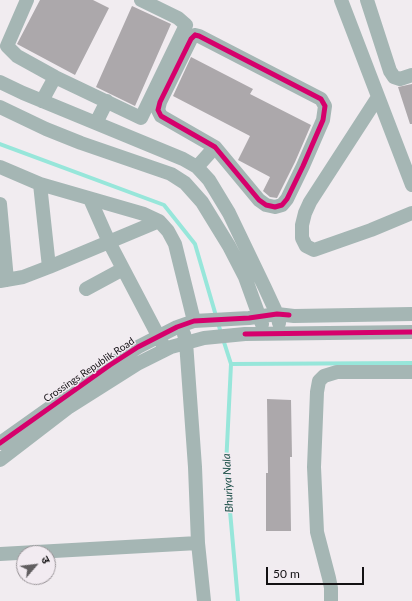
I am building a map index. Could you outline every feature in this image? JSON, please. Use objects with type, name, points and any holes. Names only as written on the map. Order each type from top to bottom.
[{"type":"street","points":[[27,0],[7,46],[16,56],[141,118],[185,27],[184,22],[178,18],[141,0]]},
{"type":"street","points":[[367,0],[394,77],[400,79],[412,75]]},
{"type":"street","points":[[345,1],[378,97],[412,184]]},
{"type":"street","points":[[195,35],[321,99],[325,106],[323,120],[287,199],[282,205],[275,207],[266,205],[259,200],[215,147],[161,116],[158,110],[160,102],[191,39],[195,35]]},
{"type":"street","points":[[42,100],[55,76]]},
{"type":"street","points":[[0,82],[183,159],[197,167],[209,180],[229,213],[277,314],[281,334]]},
{"type":"street","points":[[378,97],[310,202],[304,219],[302,238],[306,246],[314,250],[371,230],[412,213]]},
{"type":"street","points":[[96,123],[107,102]]},
{"type":"street","points":[[0,107],[80,143],[171,174],[185,182],[202,202],[229,246],[244,277],[265,334]]},
{"type":"street","points":[[197,167],[215,147]]},
{"type":"street","points":[[0,167],[40,184],[144,214],[159,221],[168,231],[175,244],[193,322],[186,342],[195,467],[198,543],[204,601]]},
{"type":"street","points":[[40,184],[49,267]]},
{"type":"street","points":[[90,199],[109,242],[165,350]]},
{"type":"street","points":[[0,204],[4,280],[23,277],[159,221]]},
{"type":"street","points":[[86,288],[123,269]]},
{"type":"street","name":"Crossings Republik Road","points":[[3,445],[110,365],[138,347],[159,336],[193,322],[277,314],[294,316],[412,314]]},
{"type":"street","points":[[3,445],[137,364],[165,350],[186,342],[204,338],[245,334],[412,332]]},
{"type":"street","points":[[331,601],[329,578],[317,532],[314,467],[317,392],[319,381],[324,376],[337,372],[412,372]]},
{"type":"street","points":[[0,554],[198,543]]},
{"type":"building","points":[[40,0],[93,0],[109,8],[75,75],[17,44]]},
{"type":"building","points":[[132,6],[171,24],[135,106],[96,87]]},
{"type":"building","points":[[191,57],[253,89],[250,94],[311,125],[277,198],[270,197],[263,191],[270,177],[238,160],[250,136],[173,96]]},
{"type":"building","points":[[412,84],[412,124],[410,124],[398,87]]},
{"type":"building","points":[[267,399],[291,400],[291,531],[266,531],[266,473],[268,473]]},
{"type":"waterway","points":[[0,144],[164,205],[195,244],[221,333]]},
{"type":"waterway","name":"Bhuriya Nala","points":[[223,339],[231,364],[226,466],[238,601]]},
{"type":"waterway","points":[[231,364],[412,363]]},
{"type":"cycle path","points":[[195,35],[321,99],[325,106],[323,120],[303,166],[287,199],[282,205],[275,207],[266,205],[259,200],[215,147],[161,116],[158,110],[160,102],[191,39],[195,35]]},
{"type":"cycle path","points":[[0,443],[110,365],[138,347],[177,327],[194,321],[249,318],[277,314],[289,315]]},
{"type":"cycle path","points":[[245,334],[412,332]]}]
